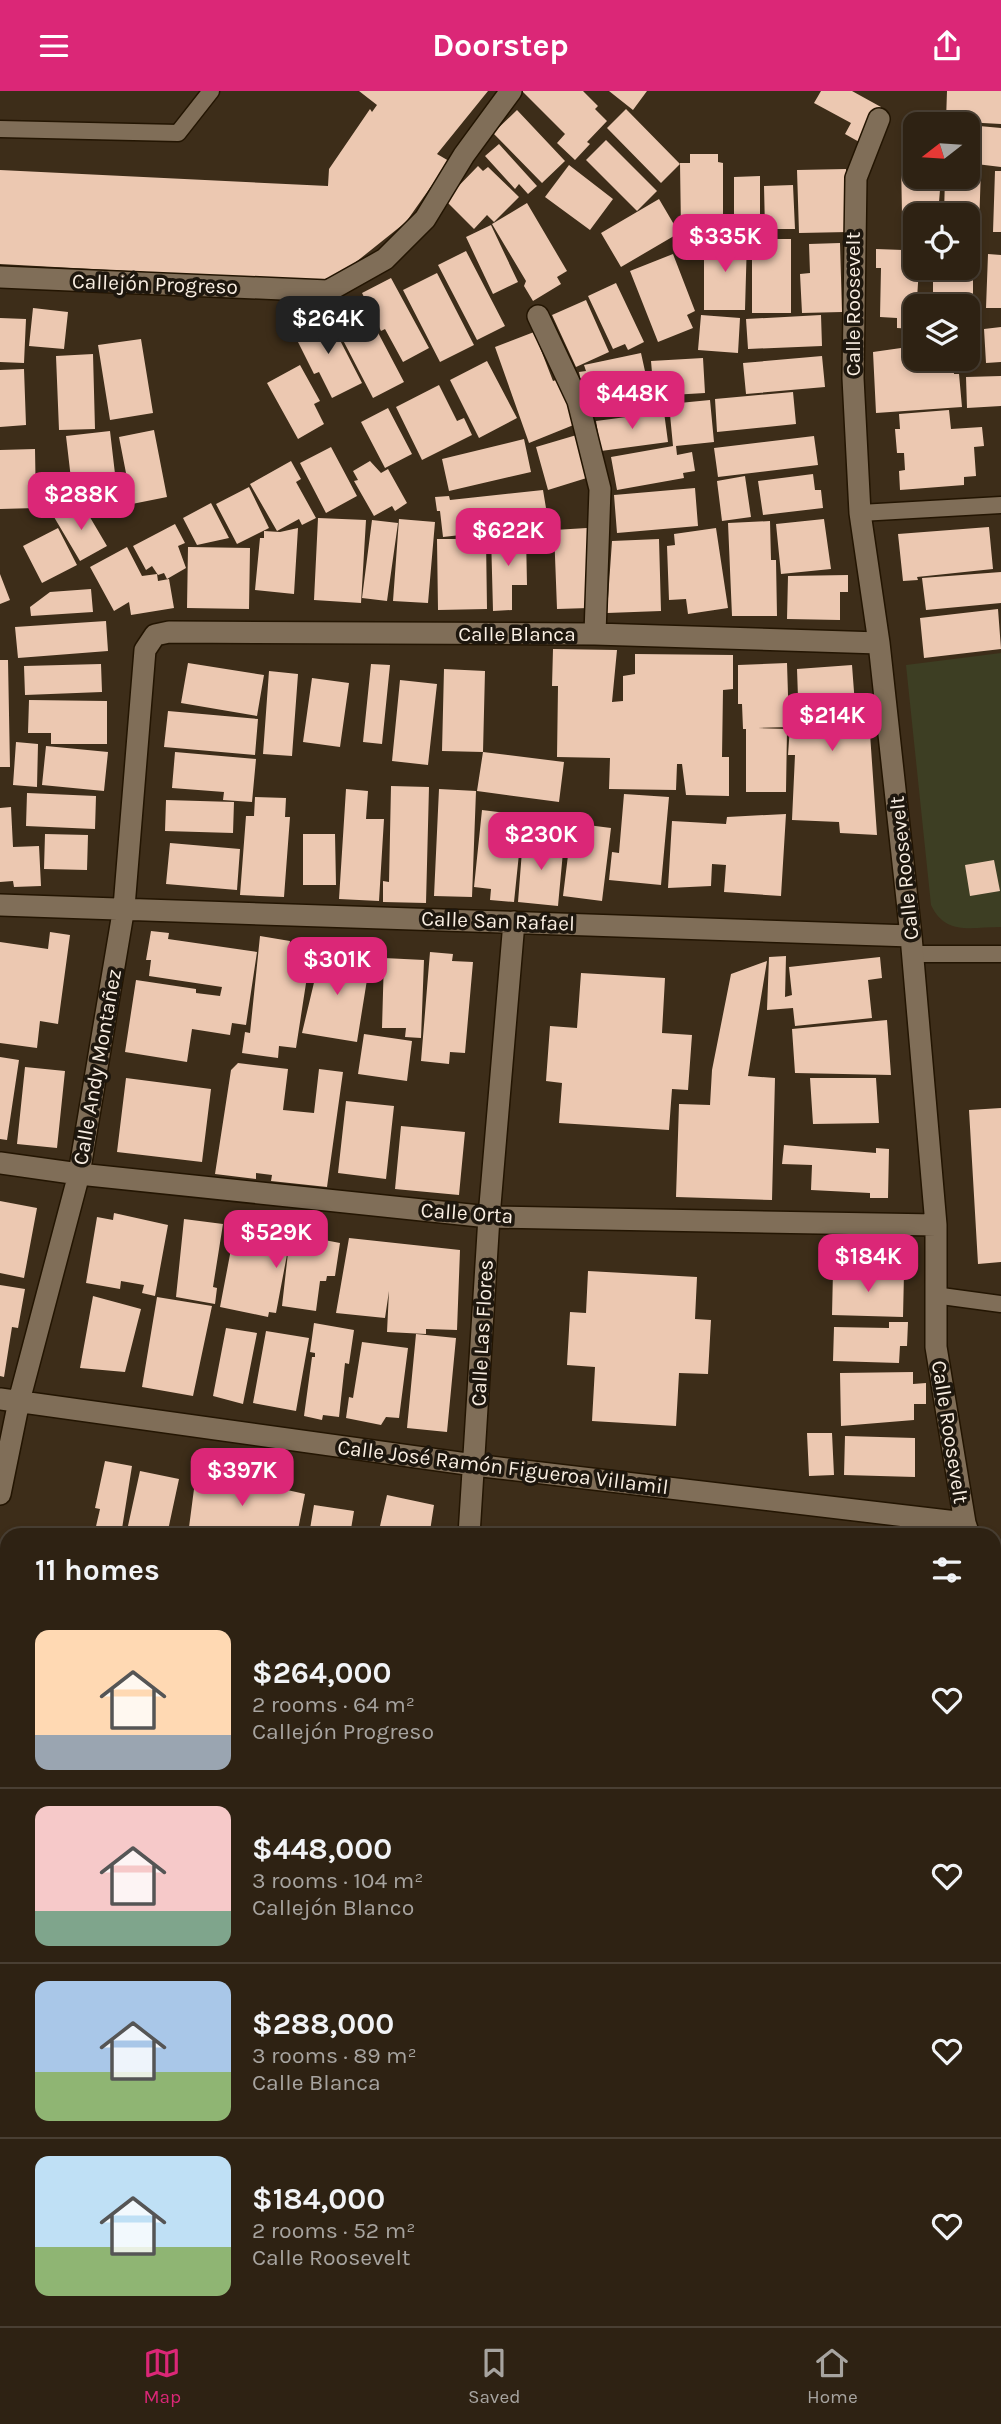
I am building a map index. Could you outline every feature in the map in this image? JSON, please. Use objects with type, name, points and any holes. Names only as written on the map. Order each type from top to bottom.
[{"type":"street","name":"Callejón Progreso","points":[[0,277],[328,291],[384,259],[425,219],[464,155],[512,91]]},
{"type":"street","name":"Calle Roosevelt","points":[[879,119],[856,178],[853,378],[860,513],[879,643],[912,945],[936,1226],[936,1347],[967,1528]]},
{"type":"street","points":[[538,316],[578,401],[600,489],[595,634]]},
{"type":"street","name":"Calle Blanca","points":[[155,635],[169,632],[595,634],[879,643]]},
{"type":"street","name":"Calle Andy Montañez","points":[[0,1494],[9,1400],[79,1174],[124,907],[145,650],[155,635]]},
{"type":"street","name":"Calle San Rafael","points":[[0,905],[124,907],[514,922],[912,945]]},
{"type":"street","name":"Calle Las Flores","points":[[470,1528],[489,1217],[514,922]]},
{"type":"street","name":"Calle Orta","points":[[0,1163],[79,1174],[489,1217],[936,1226]]},
{"type":"street","name":"Calle José Ramón Figueroa Villamil","points":[[9,1400],[474,1465],[959,1528]]},
{"type":"lane","points":[[0,129],[178,133],[211,91]]},
{"type":"lane","points":[[860,513],[1001,505]]},
{"type":"lane","points":[[912,945],[1001,954]]},
{"type":"lane","points":[[934,1295],[1001,1304]]},
{"type":"green space","points":[[1001,653],[1001,927],[960,928],[944,922],[931,905],[906,665]]},
{"type":"building","points":[[359,91],[488,91],[437,154],[449,161],[406,222],[331,282],[0,264],[0,170],[328,186],[329,169],[370,109],[372,112],[377,105]]},
{"type":"building","points":[[522,91],[583,91],[598,106],[595,109],[607,121],[587,142],[590,144],[575,160],[557,143],[565,134]]},
{"type":"building","points":[[609,91],[647,91],[633,110]]},
{"type":"building","points":[[821,91],[852,91],[881,107],[861,143],[845,134],[851,123],[814,103]]},
{"type":"building","points":[[947,91],[1001,91],[1001,124],[980,123],[980,112],[946,112]]},
{"type":"building","points":[[626,109],[680,164],[661,183],[607,128]]},
{"type":"building","points":[[517,110],[565,161],[542,183],[493,133]]},
{"type":"building","points":[[980,126],[1001,128],[1001,167],[980,164]]},
{"type":"building","points":[[606,140],[657,191],[637,211],[586,160]]},
{"type":"building","points":[[499,144],[537,186],[528,194],[519,184],[515,189],[485,156]]},
{"type":"building","points":[[690,154],[718,154],[718,162],[723,163],[723,229],[681,229],[680,163],[690,163]]},
{"type":"building","points":[[903,155],[903,189],[940,189],[939,203],[903,203],[902,216]]},
{"type":"building","points":[[569,165],[613,199],[590,230],[545,197]]},
{"type":"building","points":[[478,166],[483,171],[488,167],[519,197],[494,222],[487,215],[474,229],[445,200]]},
{"type":"building","points":[[981,167],[980,203],[944,203],[945,189],[980,189]]},
{"type":"building","points":[[846,169],[848,232],[799,233],[797,170]]},
{"type":"building","points":[[995,171],[1001,171],[1001,232],[993,232]]},
{"type":"building","points":[[760,176],[760,225],[734,225],[734,177]]},
{"type":"building","points":[[793,185],[795,229],[765,229],[764,186]]},
{"type":"building","points":[[659,199],[679,233],[621,267],[601,233]]},
{"type":"building","points":[[527,203],[567,271],[557,277],[561,284],[533,301],[524,286],[526,281],[492,224]]},
{"type":"building","points":[[491,225],[518,282],[493,294],[466,237]]},
{"type":"building","points":[[704,239],[747,240],[745,310],[704,310]]},
{"type":"building","points":[[752,239],[791,239],[791,313],[752,313]]},
{"type":"building","points":[[840,243],[842,312],[802,313],[800,274],[810,273],[809,244]]},
{"type":"building","points":[[876,249],[903,250],[903,280],[918,280],[917,294],[903,294],[903,328],[897,328],[897,318],[880,317],[881,268],[876,268]]},
{"type":"building","points":[[466,251],[505,326],[477,340],[438,265]]},
{"type":"building","points":[[673,254],[695,311],[687,315],[693,328],[658,342],[630,271]]},
{"type":"building","points":[[988,254],[1001,255],[1001,308],[986,308]]},
{"type":"building","points":[[437,273],[474,345],[440,362],[403,290]]},
{"type":"building","points":[[391,278],[429,348],[403,362],[385,329],[381,331],[362,293]]},
{"type":"building","points":[[933,280],[973,280],[973,294],[933,294]]},
{"type":"building","points":[[616,283],[644,342],[628,350],[625,344],[613,349],[588,296]]},
{"type":"building","points":[[586,300],[609,352],[576,367],[552,315]]},
{"type":"building","points":[[353,306],[356,310],[364,306],[404,382],[373,398],[331,317]]},
{"type":"building","points":[[33,308],[68,312],[64,349],[29,346]]},
{"type":"building","points":[[327,315],[362,383],[332,398],[319,372],[314,374],[293,332]]},
{"type":"building","points":[[701,315],[740,318],[738,353],[698,350]]},
{"type":"building","points":[[821,315],[822,346],[748,349],[746,319]]},
{"type":"building","points":[[0,318],[26,319],[24,363],[0,362]]},
{"type":"building","points":[[1001,327],[1001,362],[986,363],[984,329]]},
{"type":"building","points":[[534,332],[553,381],[559,379],[576,424],[529,443],[495,347]]},
{"type":"building","points":[[141,339],[153,413],[110,420],[98,345]]},
{"type":"building","points":[[903,348],[903,371],[954,371],[954,374],[959,374],[962,407],[876,413],[873,352]]},
{"type":"building","points":[[641,353],[650,394],[587,410],[579,372],[586,371],[584,365]]},
{"type":"building","points":[[93,354],[95,429],[59,430],[56,356]]},
{"type":"building","points":[[822,356],[825,387],[746,394],[743,363]]},
{"type":"building","points":[[703,358],[705,393],[654,396],[651,361]]},
{"type":"building","points":[[487,361],[517,418],[479,438],[450,380]]},
{"type":"building","points":[[300,365],[320,401],[314,404],[324,424],[298,439],[267,383]]},
{"type":"building","points":[[24,369],[26,425],[0,427],[0,370]]},
{"type":"building","points":[[1001,376],[1001,406],[967,408],[966,377]]},
{"type":"building","points":[[439,385],[457,421],[464,418],[472,435],[422,460],[396,407]]},
{"type":"building","points":[[793,392],[796,424],[717,432],[715,399]]},
{"type":"building","points":[[710,400],[714,442],[676,446],[677,455],[692,452],[695,471],[683,473],[684,478],[617,490],[611,457],[673,446],[669,404]]},
{"type":"building","points":[[388,408],[412,454],[385,468],[361,422]]},
{"type":"building","points":[[949,410],[951,429],[982,427],[984,446],[974,447],[976,476],[964,477],[964,485],[900,490],[899,471],[905,470],[904,453],[897,453],[895,429],[900,429],[899,414]]},
{"type":"building","points":[[664,412],[668,442],[601,451],[596,421]]},
{"type":"building","points":[[154,430],[167,497],[132,504],[119,437]]},
{"type":"building","points":[[110,431],[117,491],[73,496],[66,436]]},
{"type":"building","points":[[580,434],[593,476],[548,490],[536,447]]},
{"type":"building","points":[[814,436],[818,465],[718,477],[714,448]]},
{"type":"building","points":[[524,439],[531,472],[449,491],[442,459]]},
{"type":"building","points":[[331,447],[357,496],[326,513],[300,463]]},
{"type":"building","points":[[35,449],[36,508],[0,509],[0,450]]},
{"type":"building","points":[[291,461],[301,479],[296,482],[316,518],[302,525],[299,519],[277,531],[250,484]]},
{"type":"building","points":[[370,461],[381,473],[388,469],[407,503],[395,511],[392,506],[374,516],[354,481],[358,480],[353,471]]},
{"type":"building","points":[[813,474],[815,490],[821,490],[823,508],[763,515],[758,481]]},
{"type":"building","points":[[745,476],[751,517],[722,521],[717,481]]},
{"type":"building","points":[[249,487],[269,528],[237,544],[216,504]]},
{"type":"building","points":[[695,488],[698,526],[617,533],[614,495]]},
{"type":"building","points":[[543,490],[546,508],[539,509],[541,526],[443,537],[440,511],[437,511],[435,497],[449,496],[450,500]]},
{"type":"building","points":[[81,502],[107,546],[80,561],[54,517]]},
{"type":"building","points":[[211,503],[229,538],[197,545],[183,518]]},
{"type":"building","points":[[318,518],[366,520],[361,603],[314,600]]},
{"type":"building","points":[[399,519],[435,522],[428,603],[393,601]]},
{"type":"building","points":[[824,519],[831,569],[781,574],[776,524]]},
{"type":"building","points":[[372,520],[398,523],[387,601],[362,598]]},
{"type":"building","points":[[770,521],[771,560],[776,560],[777,616],[732,616],[728,523]]},
{"type":"building","points":[[175,524],[185,543],[178,546],[186,568],[167,579],[164,573],[158,575],[152,566],[146,570],[133,546]]},
{"type":"building","points":[[989,527],[993,569],[917,577],[918,580],[903,581],[898,534]]},
{"type":"building","points":[[58,528],[77,565],[42,583],[23,546]]},
{"type":"building","points":[[298,528],[294,594],[255,590],[260,538],[264,538],[264,531],[280,532]]},
{"type":"building","points":[[587,528],[589,608],[557,609],[554,530]]},
{"type":"building","points":[[716,528],[728,608],[688,614],[686,599],[669,600],[667,546],[675,545],[674,534]]},
{"type":"building","points":[[491,535],[526,535],[527,585],[512,585],[512,610],[493,611]]},
{"type":"building","points":[[437,539],[486,539],[487,609],[438,610]]},
{"type":"building","points":[[659,539],[661,611],[607,613],[612,541]]},
{"type":"building","points":[[127,547],[142,576],[157,574],[158,581],[169,579],[174,608],[131,615],[129,602],[114,611],[90,567]]},
{"type":"building","points":[[188,547],[250,548],[249,609],[187,608]]},
{"type":"building","points":[[1001,572],[1001,603],[926,610],[922,578]]},
{"type":"building","points":[[0,574],[10,600],[0,604]]},
{"type":"building","points":[[848,575],[848,592],[840,592],[840,620],[787,619],[788,576]]},
{"type":"building","points":[[91,589],[93,612],[31,616],[30,607],[50,592]]},
{"type":"building","points":[[998,609],[1001,649],[924,658],[920,618]]},
{"type":"building","points":[[106,621],[108,651],[18,658],[15,627]]},
{"type":"building","points":[[553,649],[617,650],[612,702],[623,701],[623,676],[635,674],[635,654],[733,655],[733,689],[723,690],[722,757],[729,757],[729,796],[686,795],[682,764],[677,764],[676,790],[609,789],[610,758],[557,757],[558,686],[552,686]]},
{"type":"building","points":[[0,660],[8,660],[10,767],[0,767]]},
{"type":"building","points":[[188,663],[264,675],[257,716],[181,703]]},
{"type":"building","points":[[787,663],[789,727],[758,728],[787,729],[786,792],[746,792],[746,729],[743,729],[742,704],[738,704],[738,665]]},
{"type":"building","points":[[101,664],[102,692],[25,695],[24,666]]},
{"type":"building","points":[[371,664],[390,665],[382,744],[363,742]]},
{"type":"building","points":[[852,665],[855,705],[852,718],[869,719],[877,835],[840,833],[839,822],[792,820],[795,755],[788,755],[790,726],[799,726],[797,669]]},
{"type":"building","points":[[444,669],[485,671],[483,752],[442,751]]},
{"type":"building","points":[[269,671],[298,674],[292,756],[263,754]]},
{"type":"building","points":[[312,678],[349,683],[340,747],[303,742]]},
{"type":"building","points":[[400,680],[437,684],[428,765],[392,761]]},
{"type":"building","points":[[29,700],[107,701],[107,744],[51,744],[51,733],[28,733]]},
{"type":"building","points":[[168,711],[258,719],[255,755],[164,747]]},
{"type":"building","points":[[16,742],[38,744],[37,787],[13,785]]},
{"type":"building","points":[[46,746],[108,752],[104,791],[42,785]]},
{"type":"building","points":[[175,752],[256,759],[252,802],[223,800],[224,792],[172,788]]},
{"type":"building","points":[[483,752],[564,762],[559,802],[477,791]]},
{"type":"building","points":[[391,786],[429,787],[426,903],[383,902],[383,881],[389,882]]},
{"type":"building","points":[[346,789],[368,791],[366,819],[384,819],[379,901],[339,899]]},
{"type":"building","points":[[439,789],[476,791],[472,897],[434,896]]},
{"type":"building","points":[[27,793],[96,796],[95,829],[26,826]]},
{"type":"building","points":[[624,794],[669,797],[661,885],[609,880],[612,852],[619,853]]},
{"type":"building","points":[[255,797],[286,798],[285,817],[290,817],[284,897],[240,895],[246,816],[254,816]]},
{"type":"building","points":[[166,800],[234,802],[233,833],[165,831]]},
{"type":"building","points":[[11,807],[13,847],[39,846],[41,886],[14,887],[13,881],[0,882],[0,808]]},
{"type":"building","points":[[482,810],[523,815],[514,902],[490,900],[491,889],[474,887]]},
{"type":"building","points":[[786,814],[781,896],[724,892],[726,865],[712,864],[711,886],[668,888],[672,821],[726,824],[727,817]]},
{"type":"building","points":[[572,823],[611,828],[602,901],[563,896]]},
{"type":"building","points":[[45,834],[88,835],[87,870],[44,869]]},
{"type":"building","points":[[303,834],[335,834],[336,885],[303,885]]},
{"type":"building","points":[[523,838],[564,841],[558,906],[518,902]]},
{"type":"building","points":[[170,843],[240,849],[237,890],[166,884]]},
{"type":"building","points":[[994,860],[1000,891],[970,896],[965,865]]},
{"type":"building","points":[[151,931],[169,933],[168,939],[257,952],[246,1025],[232,1023],[230,1035],[192,1029],[187,1062],[125,1052],[136,980],[196,989],[196,993],[220,996],[222,987],[149,976],[151,960],[146,960]]},
{"type":"building","points":[[50,932],[70,935],[58,1024],[40,1021],[37,1048],[0,1043],[0,942],[48,949]]},
{"type":"building","points":[[260,936],[290,941],[289,947],[311,951],[296,1048],[279,1046],[278,1058],[242,1053],[245,1032],[250,1033]]},
{"type":"building","points":[[322,949],[370,961],[357,1042],[302,1033]]},
{"type":"building","points":[[430,952],[453,954],[452,961],[473,962],[465,1053],[450,1052],[449,1064],[421,1061]]},
{"type":"building","points":[[786,956],[785,997],[792,995],[789,967],[880,957],[882,978],[868,980],[872,1018],[795,1026],[793,1008],[767,1010],[769,957]]},
{"type":"building","points":[[384,958],[424,960],[421,1038],[405,1037],[406,1028],[382,1028]]},
{"type":"building","points":[[767,961],[748,1076],[775,1078],[772,1200],[676,1197],[679,1104],[710,1105],[712,1070],[731,974]]},
{"type":"building","points":[[581,973],[665,978],[662,1033],[692,1035],[688,1090],[672,1089],[669,1130],[559,1123],[562,1083],[546,1081],[550,1026],[577,1028]]},
{"type":"building","points":[[887,1020],[891,1075],[795,1073],[792,1029]]},
{"type":"building","points":[[364,1034],[412,1041],[407,1081],[358,1074]]},
{"type":"building","points":[[0,1057],[19,1060],[7,1140],[0,1139]]},
{"type":"building","points":[[238,1063],[288,1069],[283,1110],[314,1113],[319,1069],[343,1072],[327,1187],[271,1181],[272,1175],[256,1173],[256,1179],[215,1174],[231,1070]]},
{"type":"building","points":[[25,1067],[65,1071],[57,1148],[17,1144]]},
{"type":"building","points":[[126,1078],[211,1089],[202,1162],[117,1152]]},
{"type":"building","points":[[810,1078],[876,1078],[879,1123],[813,1124]]},
{"type":"building","points":[[346,1101],[394,1106],[386,1179],[338,1173]]},
{"type":"building","points":[[1001,1108],[1001,1262],[978,1264],[969,1110]]},
{"type":"building","points":[[401,1126],[465,1132],[459,1195],[395,1189]]},
{"type":"building","points":[[784,1145],[876,1153],[876,1148],[889,1149],[888,1198],[870,1198],[870,1193],[811,1190],[812,1165],[782,1164]]},
{"type":"building","points":[[0,1201],[37,1208],[24,1278],[0,1273]]},
{"type":"building","points":[[114,1213],[168,1225],[155,1296],[142,1293],[144,1285],[121,1281],[120,1289],[86,1283],[97,1217],[113,1220]]},
{"type":"building","points":[[184,1219],[223,1224],[213,1287],[217,1288],[215,1304],[176,1297]]},
{"type":"building","points":[[236,1223],[340,1243],[335,1276],[327,1276],[326,1281],[320,1281],[316,1311],[282,1306],[289,1244],[276,1313],[269,1312],[268,1317],[220,1307]]},
{"type":"building","points":[[349,1238],[460,1250],[457,1330],[426,1329],[426,1334],[387,1332],[389,1291],[385,1318],[336,1313]]},
{"type":"building","points":[[588,1271],[697,1277],[695,1319],[711,1320],[708,1374],[679,1373],[676,1426],[592,1421],[595,1367],[567,1365],[570,1312],[586,1313]]},
{"type":"building","points":[[833,1271],[904,1273],[903,1317],[832,1315]]},
{"type":"building","points":[[0,1285],[25,1289],[18,1328],[12,1327],[4,1377],[0,1376]]},
{"type":"building","points":[[93,1296],[141,1309],[125,1372],[80,1368]]},
{"type":"building","points":[[157,1297],[212,1306],[193,1396],[142,1387]]},
{"type":"building","points":[[889,1322],[908,1322],[907,1346],[900,1346],[899,1363],[833,1361],[834,1327],[889,1328]]},
{"type":"building","points":[[314,1323],[354,1330],[349,1364],[345,1363],[339,1417],[323,1415],[322,1420],[304,1416],[312,1357],[315,1357],[315,1353],[310,1352]]},
{"type":"building","points":[[226,1328],[257,1333],[243,1404],[213,1396]]},
{"type":"building","points":[[266,1331],[309,1338],[296,1411],[253,1403]]},
{"type":"building","points":[[416,1334],[456,1338],[447,1432],[407,1428]]},
{"type":"building","points":[[362,1342],[408,1348],[399,1418],[386,1417],[381,1425],[346,1418],[349,1397],[353,1398]]},
{"type":"building","points":[[913,1372],[913,1384],[926,1383],[926,1404],[914,1404],[914,1420],[841,1426],[840,1373]]},
{"type":"building","points":[[807,1433],[832,1433],[834,1475],[809,1476]]},
{"type":"building","points":[[845,1436],[915,1438],[915,1477],[844,1475]]},
{"type":"building","points":[[105,1461],[132,1466],[122,1528],[96,1528],[100,1509],[95,1508]]},
{"type":"building","points":[[197,1466],[231,1472],[229,1485],[239,1486],[239,1489],[255,1492],[256,1483],[305,1494],[298,1528],[189,1528]]},
{"type":"building","points":[[140,1471],[179,1479],[168,1528],[128,1528]]},
{"type":"building","points":[[387,1495],[434,1505],[430,1528],[380,1528]]},
{"type":"building","points":[[314,1505],[354,1511],[351,1528],[310,1528]]}]
